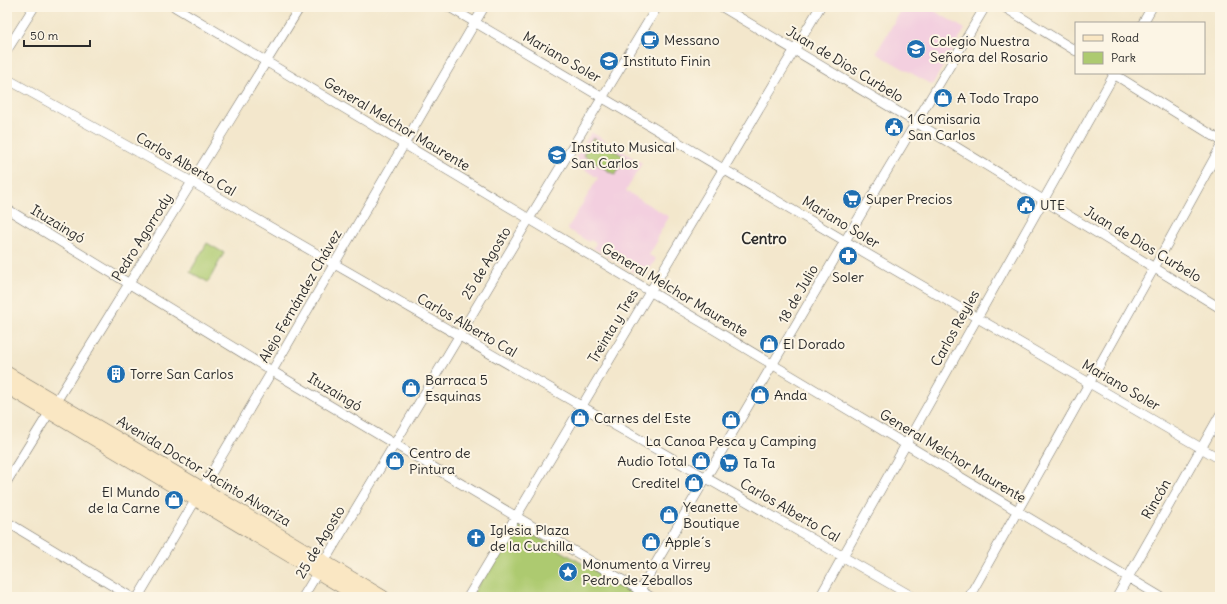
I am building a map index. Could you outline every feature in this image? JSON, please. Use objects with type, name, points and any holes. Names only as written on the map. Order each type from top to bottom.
[{"type":"main road","name":"Avenida Doctor Jacinto Alvariza","points":[[7,373],[52,407]]},
{"type":"main road","name":"Avenida Doctor Jacinto Alvariza","points":[[7,387],[52,407],[322,567],[383,597]]},
{"type":"main road","name":"Avenida Doctor Jacinto Alvariza","points":[[322,567],[359,597]]},
{"type":"street","points":[[7,50],[34,7]]},
{"type":"street","name":"General Melchor Maurente","points":[[175,7],[1161,597]]},
{"type":"street","name":"Pedro Agorrody","points":[[7,481],[300,7]]},
{"type":"street","name":"Mariano Soler","points":[[449,7],[845,241],[1220,459]]},
{"type":"street","name":"Alejo Fernández Chávez","points":[[138,597],[200,494],[484,7]]},
{"type":"street","name":"25 de Agosto","points":[[304,597],[528,219],[656,7]]},
{"type":"street","name":"Juan de Dios Curbelo","points":[[722,7],[917,123],[1220,308]]},
{"type":"street","name":"Treinta y Tres","points":[[468,597],[820,7]]},
{"type":"street","name":"18 de Julio","points":[[638,594],[845,241],[917,123],[985,7]]},
{"type":"street","points":[[1004,7],[1075,50]]},
{"type":"street","points":[[1144,22],[1152,7]]},
{"type":"street","name":"Carlos Reyles","points":[[820,597],[1113,74]]},
{"type":"street","points":[[1116,74],[1220,140]]},
{"type":"street","name":"Carlos Alberto Cal","points":[[7,79],[192,182],[913,597]]},
{"type":"street","points":[[968,597],[1220,148]]},
{"type":"street","name":"Ituzaingó","points":[[7,209],[515,517],[638,594],[650,597]]},
{"type":"street","name":"Rincón","points":[[1117,597],[1220,415]]},
{"type":"street","points":[[7,522],[131,597]]},
{"type":"shaded area","name":"Colegio Nuestra Señora del Rosario","points":[[903,7],[928,7],[965,29],[932,85],[876,53]]},
{"type":"shaded area","points":[[591,132],[642,163],[626,191],[669,217],[656,239],[658,240],[649,255],[656,259],[647,274],[644,273],[645,270],[641,268],[637,274],[593,248],[596,243],[590,240],[589,242],[567,229],[598,178],[573,162]]},
{"type":"green space","points":[[593,138],[625,157],[615,175],[583,155]]},
{"type":"green space","points":[[207,243],[224,253],[208,282],[190,272]]},
{"type":"green space","points":[[515,524],[634,594],[632,597],[471,597]]},
{"type":"place","name":"Messano","points":[[650,40]]},
{"type":"place","name":"Colegio Nuestra Señora del Rosario","points":[[916,49]]},
{"type":"place","name":"Instituto Finin","points":[[609,61]]},
{"type":"place","name":"A Todo Trapo","points":[[943,98]]},
{"type":"place","name":"1 Comisaria San Carlos","points":[[894,127]]},
{"type":"place","name":"Instituto Musical San Carlos","points":[[557,155]]},
{"type":"place","name":"Super Precios","points":[[852,199]]},
{"type":"place","name":"UTE","points":[[1026,205]]},
{"type":"place","name":"Soler","points":[[848,256]]},
{"type":"place","name":"El Dorado","points":[[769,344]]},
{"type":"place","name":"Torre San Carlos","points":[[116,374]]},
{"type":"place","name":"Barraca 5 Esquinas","points":[[411,388]]},
{"type":"place","name":"Anda","points":[[760,395]]},
{"type":"place","name":"Carnes del Este","points":[[580,418]]},
{"type":"place","name":"La Canoa Pesca y Camping","points":[[731,420]]},
{"type":"place","name":"Centro de Pintura","points":[[395,461]]},
{"type":"place","name":"Audio Total","points":[[701,461]]},
{"type":"place","name":"Ta Ta","points":[[729,463]]},
{"type":"place","name":"Creditel","points":[[694,483]]},
{"type":"place","name":"El Mundo de la Carne","points":[[174,500]]},
{"type":"place","name":"Yeanette Boutique","points":[[669,515]]},
{"type":"place","name":"Iglesia Plaza de la Cuchilla","points":[[476,538]]},
{"type":"place","name":"Apple´s","points":[[651,542]]},
{"type":"place","name":"Monumento a Virrey Pedro de Zeballos","points":[[568,572]]},
{"type":"district","name":"Centro","points":[[764,239]]}]
